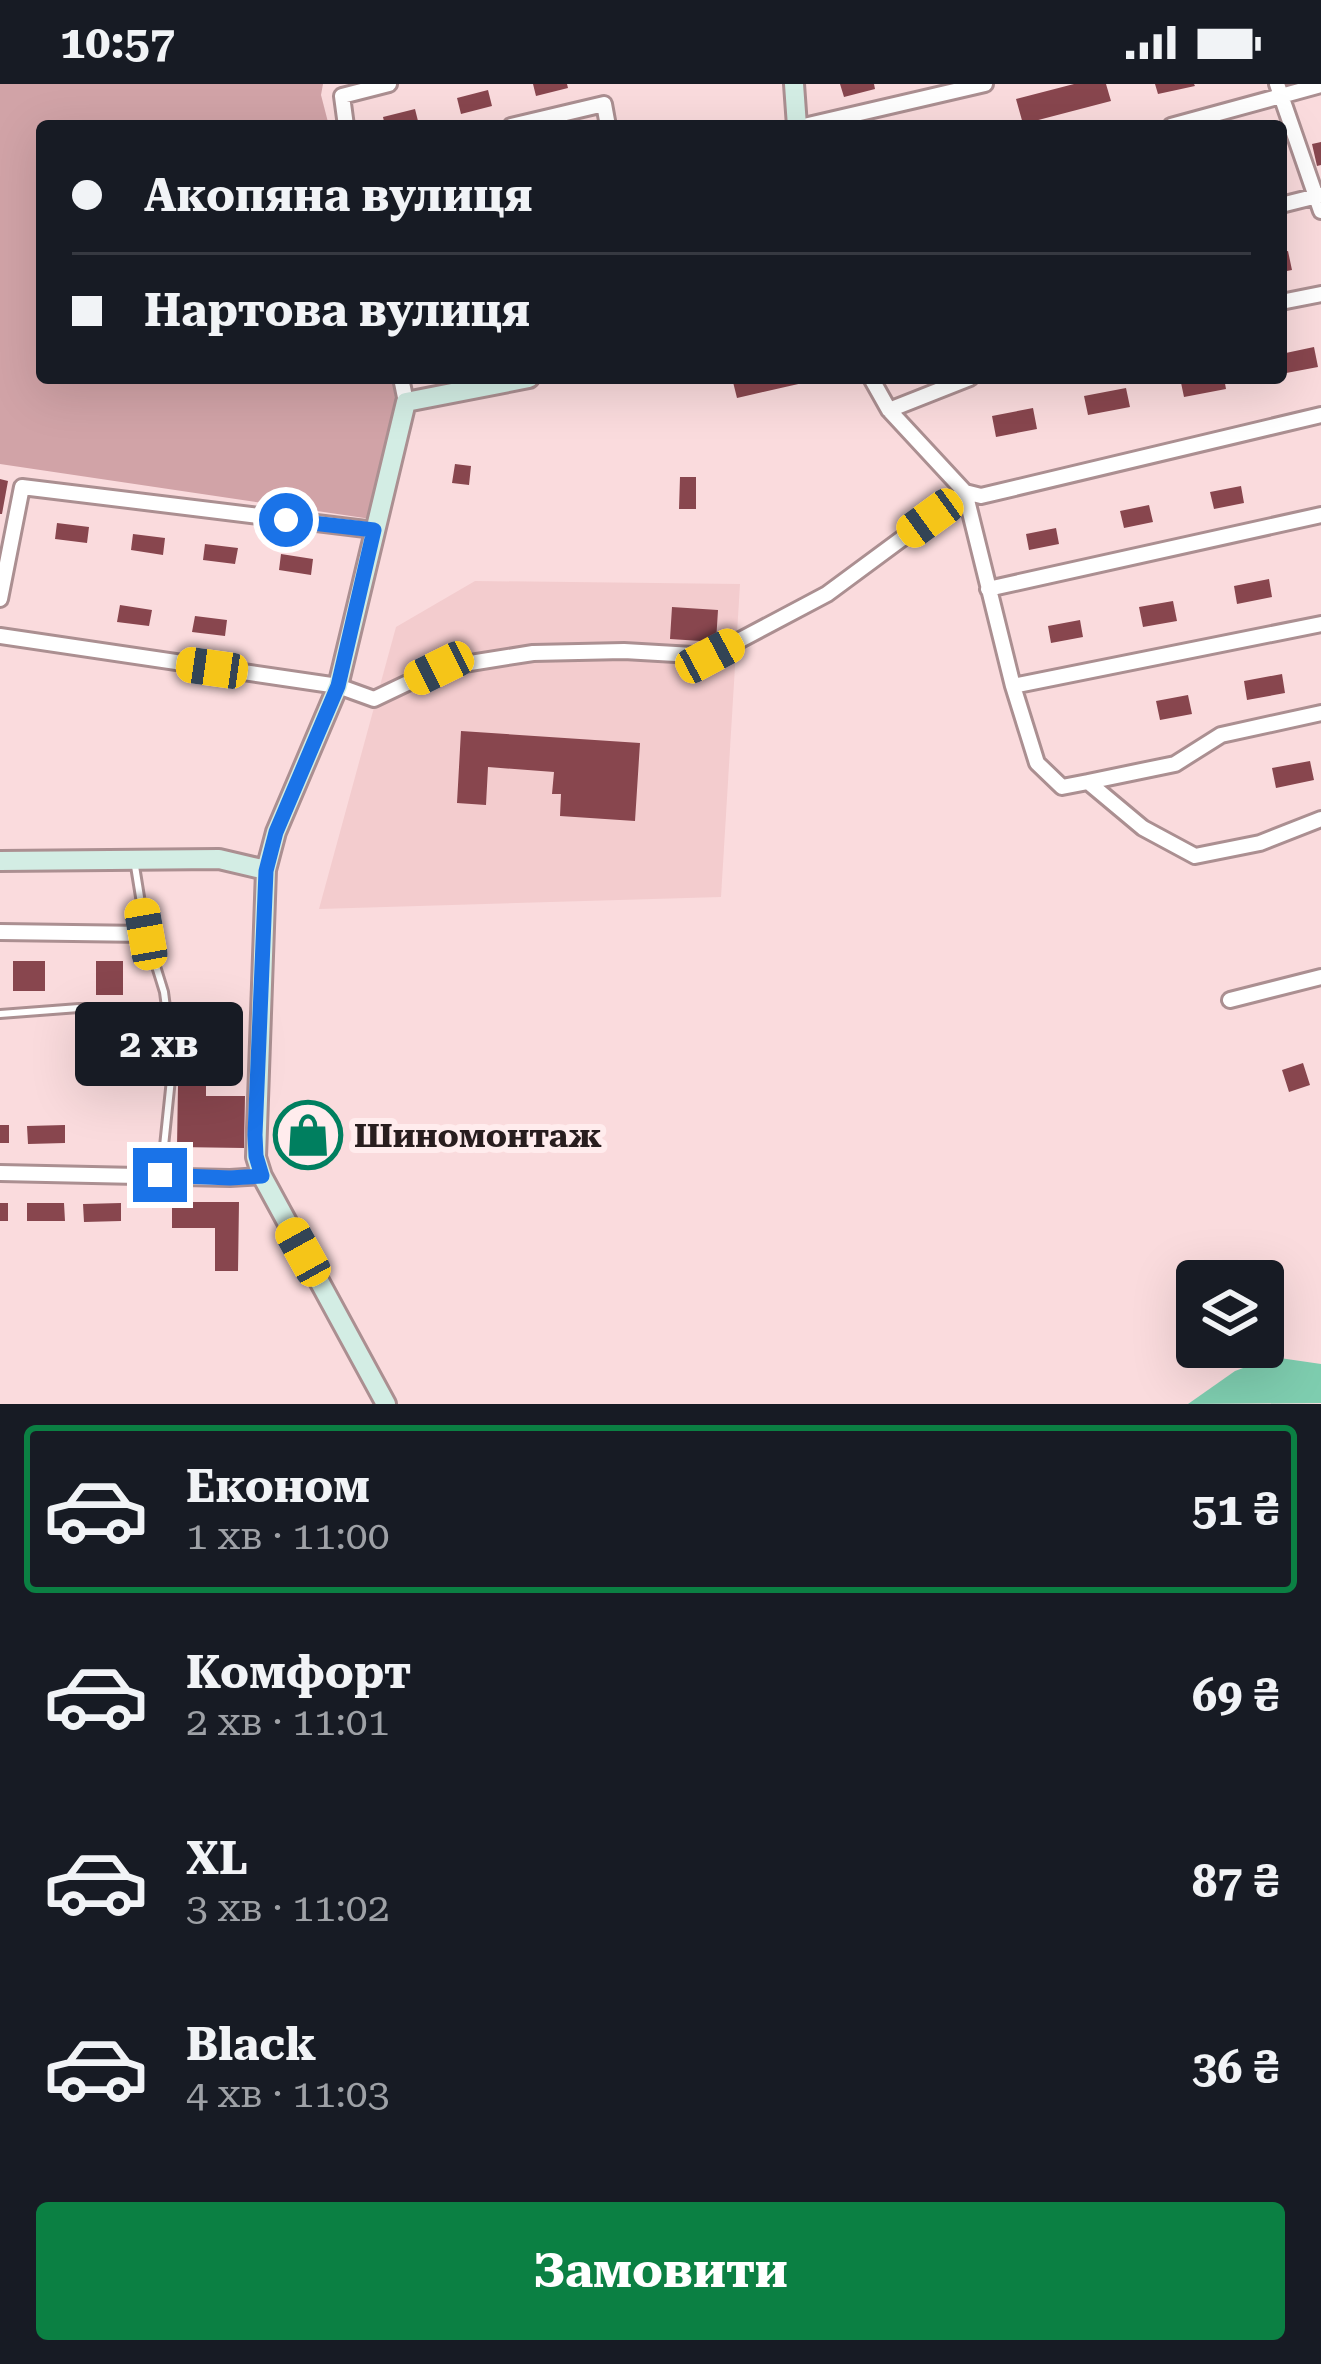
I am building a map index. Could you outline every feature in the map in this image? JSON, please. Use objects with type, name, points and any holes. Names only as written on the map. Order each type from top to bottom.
[{"type":"main road","points":[[794,84],[799,120]]},
{"type":"main road","points":[[386,1404],[262,1176],[256,1156],[266,871],[276,832],[338,686],[406,402],[499,384]]},
{"type":"main road","points":[[0,861],[219,859],[266,871]]},
{"type":"street","points":[[345,120],[342,96],[389,84]]},
{"type":"street","points":[[826,120],[985,84]]},
{"type":"street","points":[[1190,120],[1280,91],[1321,85]]},
{"type":"street","points":[[1280,91],[1320,201],[1287,204]]},
{"type":"street","points":[[536,120],[604,104],[607,120]]},
{"type":"street","points":[[1287,301],[1321,294]]},
{"type":"street","points":[[402,384],[406,402]]},
{"type":"street","points":[[874,384],[889,410],[965,492],[1037,764],[1062,787],[1175,764],[1221,735],[1321,713]]},
{"type":"street","points":[[889,410],[955,384]]},
{"type":"street","points":[[965,492],[981,496],[1321,415]]},
{"type":"street","points":[[0,598],[22,487],[374,530]]},
{"type":"street","points":[[0,636],[338,686],[374,699],[439,668],[533,653],[710,656],[827,594],[965,492]]},
{"type":"street","points":[[988,589],[1321,515]]},
{"type":"street","points":[[1013,686],[1321,624]]},
{"type":"street","points":[[1088,782],[1143,828],[1196,856],[1260,843],[1321,819]]},
{"type":"street","points":[[0,932],[146,934]]},
{"type":"street","points":[[1230,1000],[1321,977]]},
{"type":"street","points":[[0,1173],[262,1176]]},
{"type":"lane","points":[[134,861],[146,934],[167,1008],[173,1060],[160,1175]]},
{"type":"lane","points":[[0,1014],[167,1008]]},
{"type":"shaded area","points":[[0,84],[323,84],[327,120],[36,120],[36,384],[395,384],[399,398],[371,519],[0,464]]},
{"type":"shaded area","points":[[475,581],[740,584],[721,897],[319,909],[396,627]]},
{"type":"shaded area","points":[[1284,1359],[1321,1364],[1321,1403],[1188,1404],[1235,1371],[1284,1368]]},
{"type":"building","points":[[533,84],[567,84],[568,88],[536,96]]},
{"type":"building","points":[[840,84],[874,84],[875,89],[844,97]]},
{"type":"building","points":[[1074,84],[1106,84],[1111,101],[1022,120],[1016,99]]},
{"type":"building","points":[[1155,84],[1194,84],[1195,86],[1158,94]]},
{"type":"building","points":[[488,90],[492,106],[461,114],[457,98]]},
{"type":"building","points":[[415,109],[418,120],[384,120]]},
{"type":"building","points":[[1321,142],[1321,165],[1317,166],[1312,144]]},
{"type":"building","points":[[1314,347],[1318,367],[1287,373],[1287,353]]},
{"type":"building","points":[[734,384],[798,384],[737,398]]},
{"type":"building","points":[[1181,384],[1225,384],[1226,389],[1184,397]]},
{"type":"building","points":[[1126,388],[1130,407],[1088,415],[1084,396]]},
{"type":"building","points":[[1033,408],[1037,429],[996,437],[992,416]]},
{"type":"building","points":[[455,464],[471,466],[469,485],[452,483]]},
{"type":"building","points":[[680,477],[696,477],[696,509],[679,509]]},
{"type":"building","points":[[0,479],[8,481],[2,514],[0,514]]},
{"type":"building","points":[[1241,486],[1244,503],[1214,509],[1210,492]]},
{"type":"building","points":[[1149,505],[1153,522],[1124,528],[1120,511]]},
{"type":"building","points":[[57,523],[89,527],[87,543],[55,539]]},
{"type":"building","points":[[1056,528],[1059,544],[1029,550],[1026,534]]},
{"type":"building","points":[[133,534],[165,538],[163,555],[131,550]]},
{"type":"building","points":[[205,544],[238,548],[235,564],[203,560]]},
{"type":"building","points":[[281,554],[313,559],[311,575],[279,570]]},
{"type":"building","points":[[1269,579],[1272,597],[1237,604],[1234,586]]},
{"type":"building","points":[[1173,601],[1177,621],[1143,627],[1139,607]]},
{"type":"building","points":[[120,605],[152,610],[149,626],[117,622]]},
{"type":"building","points":[[672,607],[718,610],[716,642],[670,639]]},
{"type":"building","points":[[195,616],[227,620],[225,636],[192,632]]},
{"type":"building","points":[[1080,620],[1083,637],[1051,643],[1048,626]]},
{"type":"building","points":[[1282,674],[1285,693],[1247,700],[1244,681]]},
{"type":"building","points":[[1188,695],[1192,714],[1160,720],[1156,701]]},
{"type":"building","points":[[461,731],[640,743],[635,821],[560,816],[561,794],[552,794],[554,772],[488,767],[486,805],[457,803]]},
{"type":"building","points":[[1310,761],[1314,780],[1276,788],[1272,768]]},
{"type":"building","points":[[13,961],[45,961],[45,991],[13,991]]},
{"type":"building","points":[[96,961],[123,961],[123,995],[96,995]]},
{"type":"building","points":[[97,1040],[124,1040],[124,1074],[97,1073]]},
{"type":"building","points":[[1303,1063],[1310,1085],[1289,1092],[1282,1070]]},
{"type":"building","points":[[178,1085],[206,1085],[206,1096],[245,1096],[244,1148],[177,1147]]},
{"type":"building","points":[[0,1125],[9,1125],[9,1143],[0,1143]]},
{"type":"building","points":[[65,1125],[65,1143],[28,1144],[27,1126]]},
{"type":"building","points":[[172,1202],[239,1202],[238,1271],[215,1271],[215,1228],[172,1228]]},
{"type":"building","points":[[0,1203],[8,1203],[8,1221],[0,1221]]},
{"type":"building","points":[[27,1203],[64,1203],[65,1221],[27,1221]]},
{"type":"building","points":[[121,1203],[121,1221],[84,1222],[83,1204]]},
{"type":"place","name":"Шиномонтаж","points":[[308,1135]]},
{"type":"route","points":[[160,1175],[262,1176],[255,1135],[266,871],[276,832],[338,686],[374,530],[286,520]]}]
